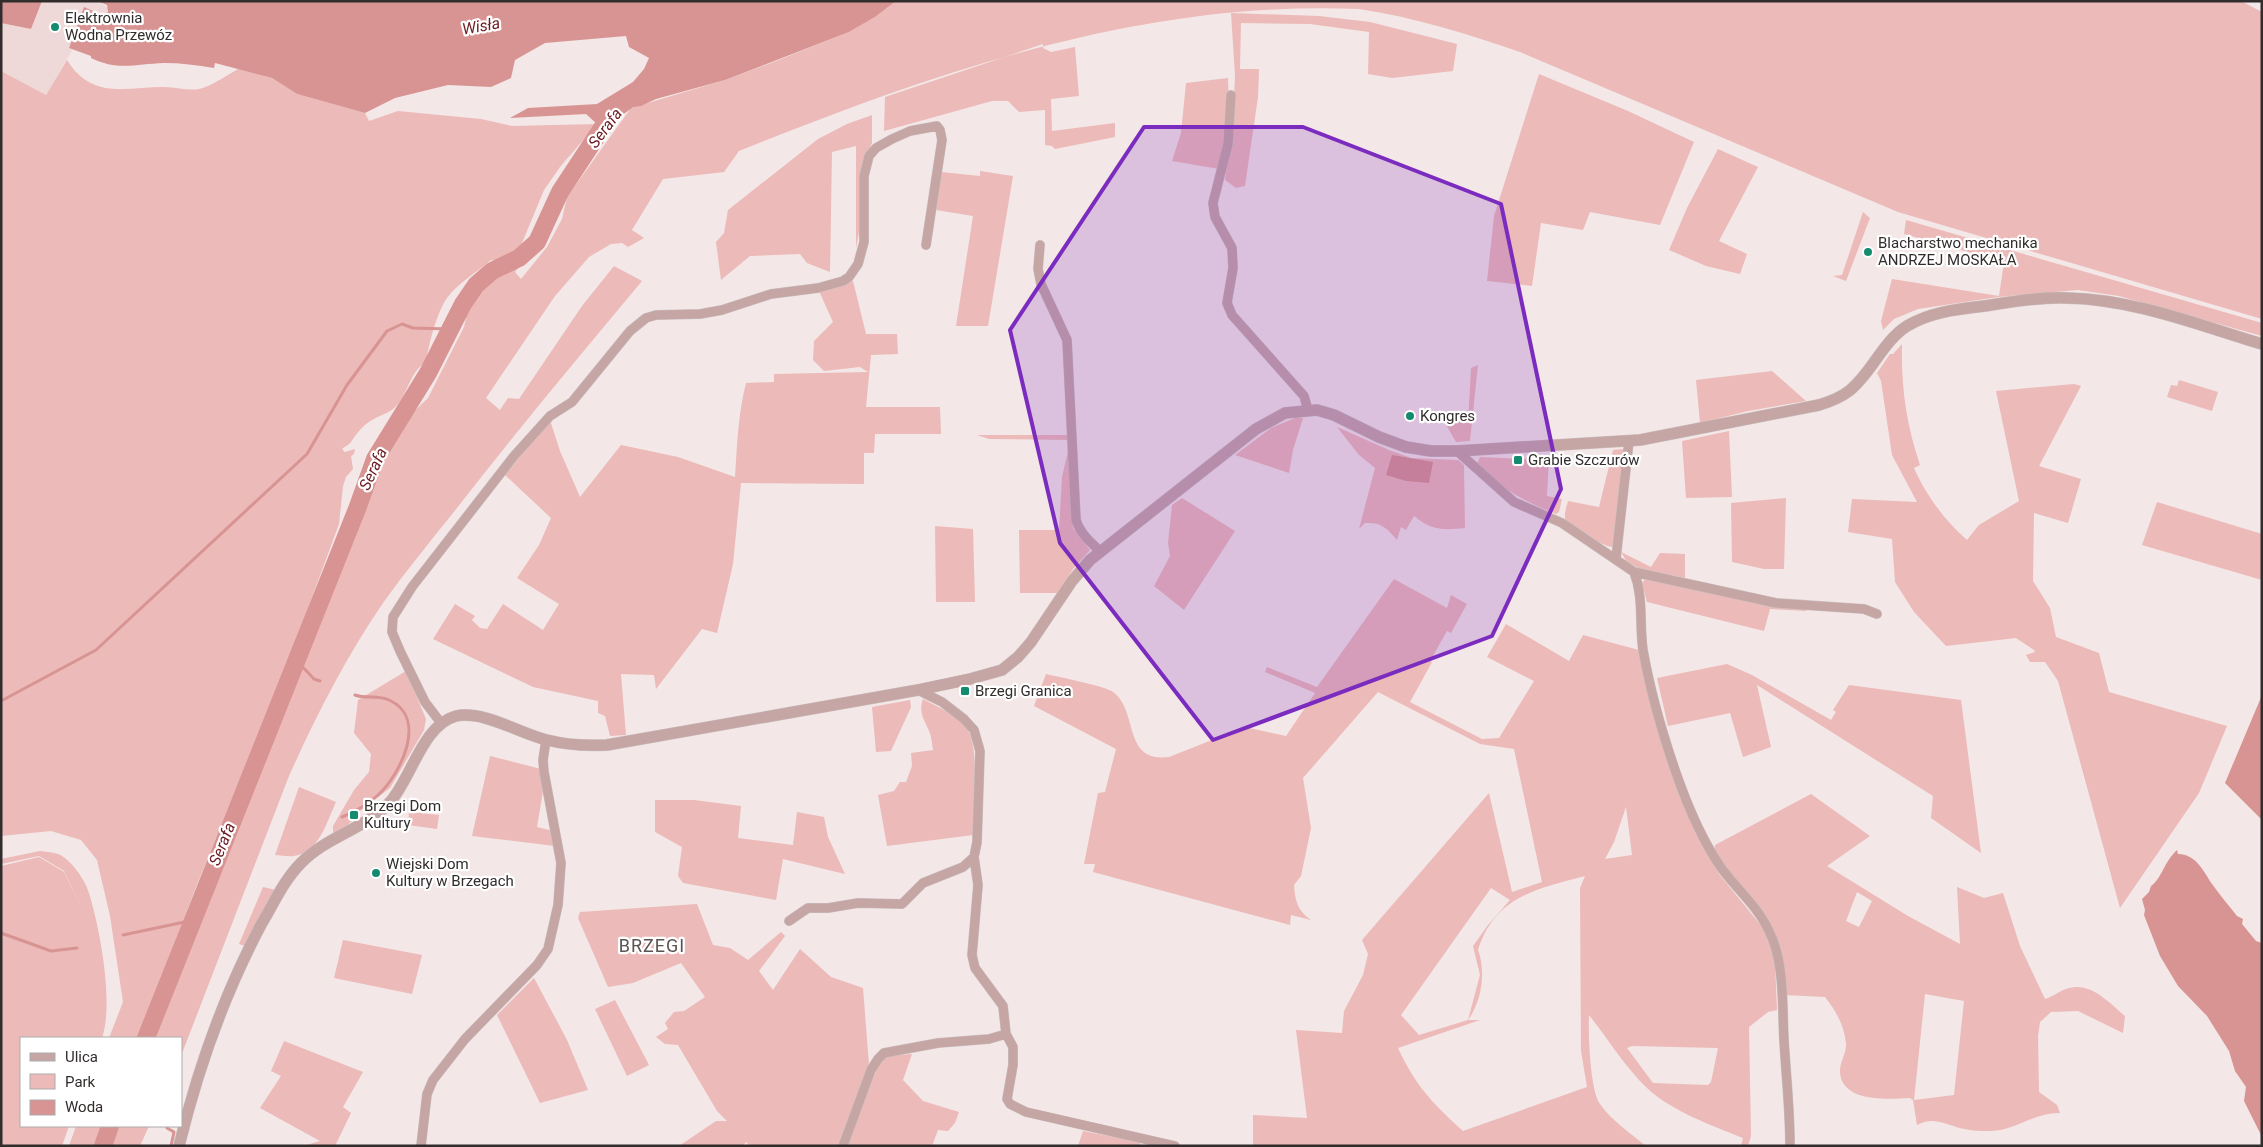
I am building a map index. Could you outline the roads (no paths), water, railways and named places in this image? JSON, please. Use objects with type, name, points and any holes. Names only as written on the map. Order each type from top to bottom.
[{"type":"street","points":[[1231,95],[1228,144],[1213,203],[1215,217],[1232,248],[1232,268],[1227,306],[1232,315],[1304,396],[1308,410]]},
{"type":"street","points":[[441,723],[426,702],[393,635],[392,623],[397,607],[514,456],[550,416],[572,402],[634,327],[651,316],[716,312],[771,294],[818,288],[842,281],[854,272],[861,256],[864,235],[864,176],[872,151],[910,131],[936,126],[940,130],[942,140],[926,245]]},
{"type":"street","points":[[1040,245],[1038,269],[1041,284],[1067,340],[1076,520],[1078,527],[1088,540],[1100,551]]},
{"type":"street","points":[[179,1146],[196,1080],[233,980],[283,886],[305,858],[323,845],[373,817],[387,805],[396,794],[431,735],[441,723],[462,715],[475,716],[546,740],[586,746],[627,743],[918,690],[994,673],[1012,662],[1031,642],[1072,581],[1100,551],[1256,429],[1285,413],[1308,410],[1334,415],[1406,447],[1431,451],[1629,441],[1804,409],[1830,402],[1850,390],[1888,343],[1907,326],[1932,315],[1960,309],[2043,298],[2100,300],[2156,313],[2262,344]]},
{"type":"street","points":[[1616,558],[1629,441]]},
{"type":"street","points":[[1457,451],[1514,502],[1562,523],[1634,572],[1776,603],[1864,610],[1877,614]]},
{"type":"street","points":[[1634,572],[1641,598],[1644,655],[1676,772],[1716,860],[1762,919],[1774,944],[1779,965],[1783,1010],[1790,1146]]},
{"type":"street","points":[[918,690],[942,702],[964,719],[974,730],[977,740],[980,765],[974,857],[978,885],[972,947],[973,961],[982,978],[1003,1006],[1006,1034],[1013,1048],[1013,1064],[1007,1098],[1010,1104],[1026,1112],[1175,1146]]},
{"type":"street","points":[[421,1146],[427,1094],[433,1080],[465,1039],[537,965],[548,949],[558,905],[561,863],[544,772],[543,760],[546,740]]},
{"type":"street","points":[[789,921],[808,908],[828,908],[858,903],[902,904],[923,883],[963,867],[974,857]]},
{"type":"street","points":[[843,1146],[871,1070],[878,1059],[884,1054],[938,1042],[990,1039],[1006,1034]]},
{"type":"water","points":[[1,1],[42,1],[31,29],[1,23]]},
{"type":"water","name":"Wisła","points":[[97,1],[896,1],[875,17],[849,32],[725,80],[656,99],[641,106],[614,110],[597,124],[586,114],[510,118],[528,108],[597,104],[633,82],[644,69],[649,58],[629,47],[626,36],[545,43],[515,60],[511,78],[491,87],[448,85],[395,98],[365,113],[297,94],[272,78],[215,63],[214,68],[177,63],[118,66],[100,62],[91,58],[91,56],[69,48],[84,7],[102,15],[108,12],[107,5]]},
{"type":"water","points":[[1392,455],[1433,462],[1429,483],[1406,481],[1386,475]]},
{"type":"water","points":[[2262,695],[2262,820],[2225,783]]},
{"type":"water","points":[[2177,850],[2178,854],[2190,857],[2199,864],[2237,916],[2243,919],[2242,924],[2256,941],[2262,943],[2262,1137],[2244,1101],[2246,1087],[2235,1071],[2229,1051],[2207,1016],[2178,986],[2160,956],[2144,915],[2145,910],[2142,899],[2149,892],[2151,886],[2158,879]]},
{"type":"waterway","name":"Serafa","points":[[146,1037],[357,509],[375,459],[428,373],[463,304],[476,285],[492,271],[519,258],[537,242],[560,192],[614,110],[633,96]]},
{"type":"waterway","points":[[1,701],[96,650],[307,454],[347,385],[387,331],[402,324],[413,328],[450,329]]},
{"type":"waterway","points":[[297,661],[314,679],[320,681]]},
{"type":"waterway","points":[[342,817],[366,805],[386,786],[402,761],[409,733],[407,720],[401,708],[389,700],[355,695]]},
{"type":"waterway","points":[[123,935],[194,920]]},
{"type":"waterway","points":[[1,933],[51,951],[77,948]]},
{"type":"waterway","name":"Serafa","points":[[103,1146],[110,1127]]},
{"type":"waterway","points":[[167,1128],[174,1132],[171,1146]]},
{"type":"place","name":"Elektrownia Wodna Przewóz","points":[[55,27]]},
{"type":"place","name":"Blacharstwo mechanika ANDRZEJ MOSKAŁA","points":[[1868,252]]},
{"type":"place","name":"Kongres","points":[[1410,416]]},
{"type":"place","name":"Grabie Szczurów","points":[[1518,460]]},
{"type":"place","name":"Brzegi Granica","points":[[965,691]]},
{"type":"place","name":"Brzegi Dom Kultury","points":[[354,815]]},
{"type":"place","name":"Wiejski Dom Kultury w Brzegach","points":[[376,873]]},
{"type":"district","name":"BRZEGI","points":[[652,945]]}]
